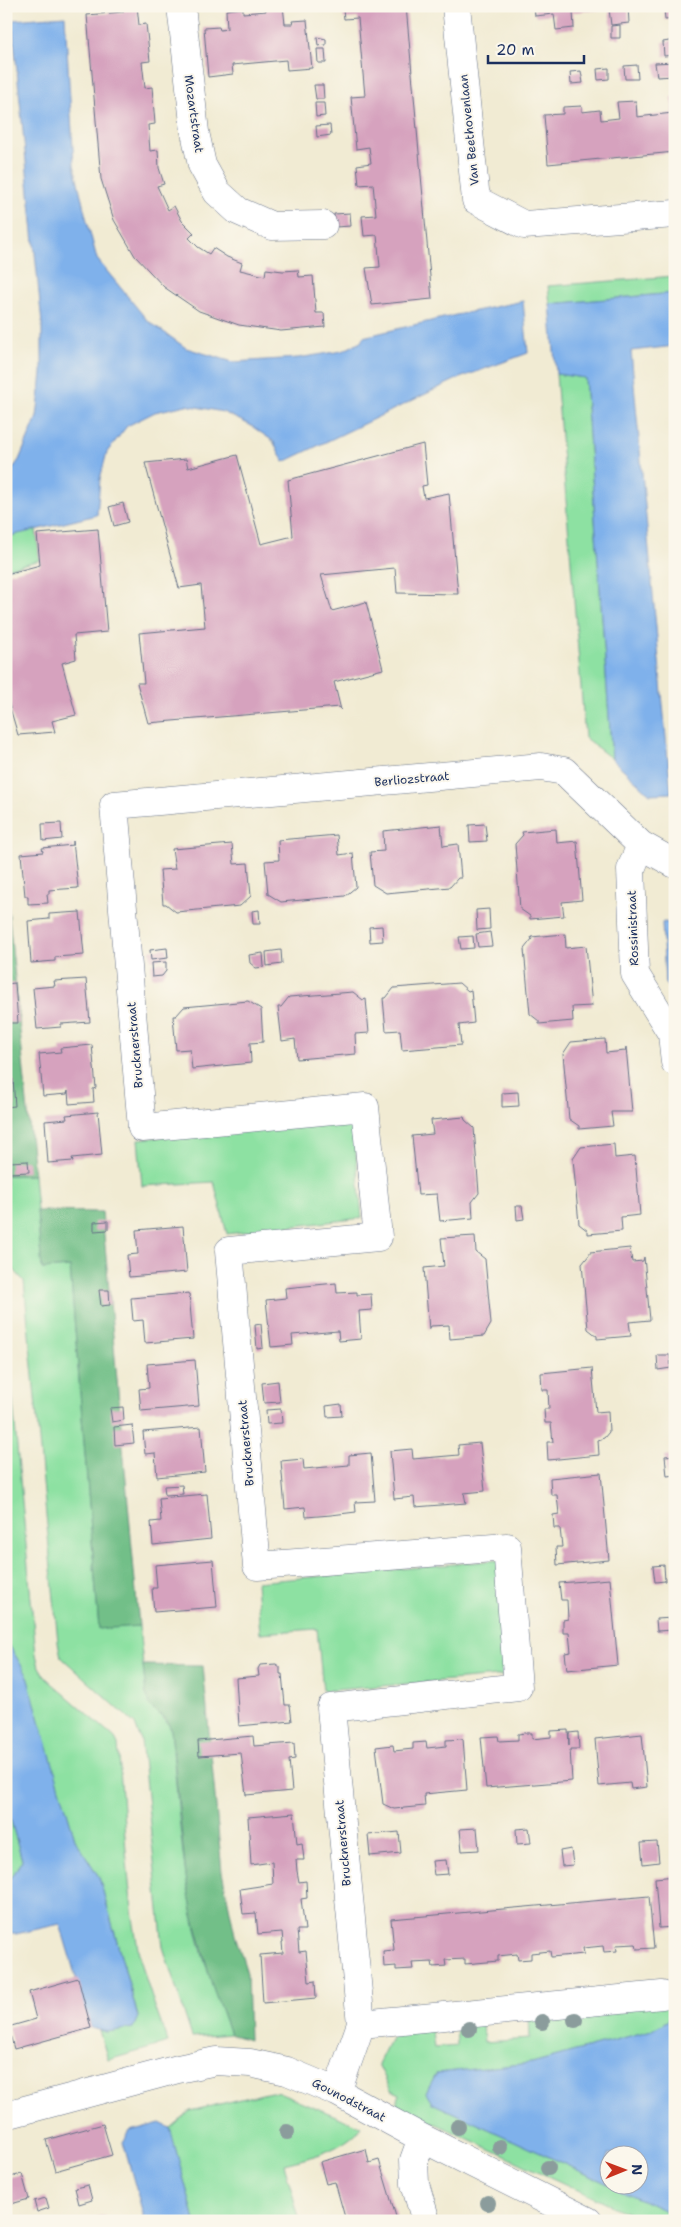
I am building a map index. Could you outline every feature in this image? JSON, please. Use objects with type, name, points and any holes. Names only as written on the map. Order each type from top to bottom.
[{"type":"street","name":"Mozartstraat","points":[[181,6],[195,132],[202,165],[217,192],[238,211],[272,226],[323,225]]},
{"type":"street","name":"Van Beethovenlaan","points":[[456,6],[476,200],[524,225],[675,214]]},
{"type":"street","name":"Berliozstraat","points":[[114,805],[541,767],[564,771],[641,845],[675,864]]},
{"type":"street","name":"Brucknerstraat","points":[[114,805],[142,1128],[365,1106],[378,1237],[229,1251],[257,1566],[507,1547],[518,1687],[330,1708],[361,2024],[337,2092]]},
{"type":"street","name":"Rossinistraat","points":[[641,845],[631,869],[634,974],[672,1034],[675,1062]]},
{"type":"street","points":[[361,2024],[662,1994]]},
{"type":"street","name":"Gounodstraat","points":[[6,2115],[178,2069],[216,2061],[250,2063],[287,2071],[337,2092],[422,2138],[588,2221]]},
{"type":"street","points":[[422,2138],[414,2160],[415,2184],[426,2221]]},
{"type":"green space","points":[[675,276],[675,293],[550,304],[548,286]]},
{"type":"green space","points":[[556,374],[585,378],[612,759],[585,738]]},
{"type":"green space","points":[[36,529],[40,560],[6,569],[6,537]]},
{"type":"green space","points":[[6,886],[34,1175],[6,1175]]},
{"type":"green space","points":[[353,1122],[362,1218],[227,1234],[214,1182],[142,1186],[138,1139]]},
{"type":"green space","points":[[6,1175],[34,1175],[42,1269],[70,1267],[99,1628],[139,1626],[146,1694],[148,1700],[171,1729],[182,1843],[195,1926],[208,1973],[230,2034],[192,2037],[163,1947],[141,1740],[135,1724],[61,1657],[58,1642],[24,1281],[6,1261]]},
{"type":"green space","points":[[37,1211],[102,1212],[139,1626],[99,1629],[70,1267],[42,1269]]},
{"type":"green space","points":[[6,1326],[36,1654],[39,1667],[46,1678],[114,1737],[118,1745],[128,1873],[138,1949],[168,2043],[108,2060],[99,2030],[107,2032],[133,2028],[138,2016],[99,1877],[75,1839],[26,1674],[6,1640]]},
{"type":"green space","points":[[499,1560],[509,1675],[323,1691],[317,1629],[260,1633],[256,1582]]},
{"type":"green space","points":[[143,1665],[203,1666],[222,1872],[235,1935],[247,1973],[249,2040],[230,2034],[212,1985],[192,1911],[186,1877],[171,1729],[165,1718],[149,1705]]},
{"type":"green space","points":[[6,1803],[22,1860],[12,1877],[6,1878]]},
{"type":"green space","points":[[675,1987],[675,2016],[652,2030],[532,2063],[437,2073],[426,2093],[432,2103],[598,2180],[598,2194],[629,2194],[675,2215],[675,2221],[644,2221],[396,2105],[400,2094],[391,2090],[378,2064],[396,2028],[431,2023],[434,2048],[457,2046],[456,2022],[481,2018],[484,2042],[530,2039],[529,2015],[667,2002]]},
{"type":"green space","points":[[271,2092],[281,2093],[362,2127],[345,2142],[326,2152],[284,2164],[300,2221],[195,2221],[170,2128],[190,2111]]},
{"type":"water","points":[[65,16],[74,165],[97,259],[147,320],[186,348],[233,362],[298,358],[342,351],[361,342],[363,337],[523,301],[528,353],[457,379],[284,462],[273,441],[250,425],[223,412],[186,405],[155,412],[127,426],[107,452],[100,479],[97,515],[6,537],[6,478],[19,460],[37,417],[42,373],[42,324],[12,20]]},
{"type":"water","points":[[675,293],[675,346],[631,351],[671,793],[650,794],[612,759],[585,378],[556,374],[550,304]]},
{"type":"water","points":[[662,922],[675,923],[675,994],[665,984]]},
{"type":"water","points":[[6,1640],[26,1673],[75,1839],[99,1877],[138,2017],[133,2028],[107,2032],[91,2028],[60,1924],[16,1934],[6,1934],[6,1878],[12,1877],[22,1860],[6,1803]]},
{"type":"water","points":[[675,2016],[675,2215],[629,2194],[648,2194],[648,2144],[598,2144],[598,2179],[432,2103],[426,2093],[437,2073],[532,2063],[652,2030]]},
{"type":"water","points":[[160,2123],[170,2128],[195,2221],[145,2221],[123,2142],[130,2131]]},
{"type":"building","points":[[123,6],[137,6],[139,25],[146,24],[150,61],[142,62],[145,88],[152,87],[155,124],[148,125],[150,151],[158,150],[159,168],[164,184],[157,186],[168,210],[174,206],[182,221],[194,233],[189,238],[198,247],[209,254],[213,248],[227,257],[242,263],[240,270],[265,276],[266,269],[298,270],[299,277],[313,276],[316,313],[324,313],[325,327],[281,331],[239,325],[199,311],[164,287],[135,256],[114,220],[101,179],[87,15],[123,12]]},
{"type":"building","points":[[265,6],[283,6],[285,24],[293,24],[292,21],[307,20],[312,68],[287,70],[286,60],[232,65],[233,74],[208,77],[204,28],[219,27],[220,30],[227,29],[226,10],[243,8],[243,13],[266,11]]},
{"type":"building","points":[[357,6],[406,6],[432,299],[372,305],[366,268],[380,267],[377,235],[364,236],[362,216],[376,215],[373,184],[359,185],[357,165],[371,163],[369,147],[356,149],[351,97],[365,96],[358,18],[344,19],[343,9],[357,8]]},
{"type":"building","points":[[534,6],[628,6],[629,23],[611,25],[609,9],[573,12],[574,28],[556,30],[554,14],[535,16]]},
{"type":"building","points":[[664,6],[675,6],[675,19],[665,20]]},
{"type":"building","points":[[620,25],[620,38],[611,38],[611,26]]},
{"type":"building","points":[[317,37],[326,39],[326,45],[318,46]]},
{"type":"building","points":[[675,40],[675,55],[664,56],[663,42]]},
{"type":"building","points":[[317,49],[325,49],[326,63],[318,63]]},
{"type":"building","points":[[675,62],[675,76],[657,77],[655,63]]},
{"type":"building","points":[[637,65],[638,79],[625,79],[624,66]]},
{"type":"building","points":[[609,68],[609,79],[598,80],[597,69]]},
{"type":"building","points":[[581,71],[583,83],[571,84],[570,72]]},
{"type":"building","points":[[314,85],[323,85],[324,99],[316,99]]},
{"type":"building","points":[[672,97],[675,97],[675,152],[548,164],[544,115],[563,114],[563,107],[582,106],[582,112],[600,110],[601,120],[619,118],[617,102],[636,101],[637,117],[673,113]]},
{"type":"building","points":[[315,103],[324,103],[325,116],[316,117]]},
{"type":"building","points":[[330,125],[331,135],[317,137],[316,126]]},
{"type":"building","points":[[350,213],[351,226],[335,227],[334,214]]},
{"type":"building","points":[[423,444],[427,485],[422,486],[424,498],[449,493],[458,594],[397,593],[395,568],[321,575],[332,611],[366,602],[383,669],[334,682],[341,710],[339,707],[148,723],[137,683],[144,683],[139,633],[205,627],[201,585],[179,588],[145,463],[186,459],[188,468],[237,455],[261,544],[293,536],[288,480]]},
{"type":"building","points":[[123,503],[128,522],[114,526],[109,507]]},
{"type":"building","points":[[98,529],[107,632],[74,635],[76,659],[62,663],[76,715],[52,721],[55,732],[18,735],[6,694],[6,574],[40,565],[37,534]]},
{"type":"building","points":[[61,823],[62,839],[43,841],[42,824]]},
{"type":"building","points":[[485,824],[487,841],[470,842],[469,825]]},
{"type":"building","points":[[441,825],[443,846],[458,844],[461,878],[458,878],[450,887],[386,893],[373,885],[370,852],[384,851],[383,831]]},
{"type":"building","points":[[556,829],[557,843],[577,841],[582,900],[562,902],[564,916],[530,919],[530,916],[520,909],[515,844],[523,835],[522,832]]},
{"type":"building","points":[[337,835],[339,855],[353,853],[356,887],[345,896],[281,902],[268,894],[265,861],[279,860],[278,840]]},
{"type":"building","points":[[73,841],[78,888],[49,890],[49,894],[47,894],[48,903],[28,904],[28,896],[25,896],[21,854],[43,852],[42,848],[73,845]]},
{"type":"building","points":[[232,844],[234,864],[248,863],[251,896],[240,906],[176,912],[166,904],[163,904],[160,870],[175,869],[172,849]]},
{"type":"building","points":[[489,909],[490,929],[477,930],[476,910]]},
{"type":"building","points":[[259,910],[260,924],[253,924],[252,911]]},
{"type":"building","points":[[80,912],[84,955],[55,957],[55,961],[31,963],[28,921],[49,919],[49,914]]},
{"type":"building","points":[[382,926],[383,941],[370,942],[369,927]]},
{"type":"building","points":[[490,932],[492,946],[478,947],[476,934]]},
{"type":"building","points":[[565,934],[566,948],[586,946],[592,1006],[572,1007],[573,1021],[539,1024],[539,1021],[530,1014],[524,949],[532,939],[531,937]]},
{"type":"building","points":[[473,936],[474,948],[461,949],[459,937]]},
{"type":"building","points":[[167,948],[168,958],[151,960],[150,950]]},
{"type":"building","points":[[281,950],[282,964],[267,966],[266,952]]},
{"type":"building","points":[[263,953],[264,967],[256,968],[250,963],[249,955]]},
{"type":"building","points":[[166,962],[166,971],[162,976],[152,977],[151,963]]},
{"type":"building","points":[[86,979],[90,1022],[61,1024],[61,1027],[37,1029],[33,988],[55,986],[54,981]]},
{"type":"building","points":[[15,983],[18,1023],[6,1023],[6,984]]},
{"type":"building","points":[[459,983],[468,991],[471,990],[474,1023],[459,1025],[461,1045],[402,1050],[400,1030],[386,1031],[383,998],[386,998],[394,988]]},
{"type":"building","points":[[353,992],[363,1000],[366,999],[369,1033],[355,1034],[356,1054],[297,1059],[295,1039],[282,1041],[278,1007],[281,1007],[289,997]]},
{"type":"building","points":[[248,1001],[261,1009],[263,1042],[250,1043],[251,1063],[192,1069],[190,1049],[176,1050],[173,1016],[176,1016],[184,1007]]},
{"type":"building","points":[[605,1039],[606,1053],[625,1051],[626,1047],[632,1112],[611,1112],[613,1126],[579,1129],[579,1126],[569,1119],[563,1054],[571,1042]]},
{"type":"building","points":[[92,1045],[96,1088],[93,1089],[94,1102],[69,1104],[68,1091],[67,1094],[43,1096],[39,1054],[61,1052],[60,1048]]},
{"type":"building","points":[[6,1079],[13,1079],[15,1106],[6,1107]]},
{"type":"building","points":[[518,1092],[519,1106],[502,1107],[502,1093]]},
{"type":"building","points":[[98,1112],[102,1155],[72,1158],[73,1161],[48,1163],[45,1121],[67,1119],[66,1115]]},
{"type":"building","points":[[464,1117],[474,1128],[479,1193],[472,1202],[473,1218],[440,1221],[437,1194],[418,1195],[412,1136],[433,1134],[431,1120]]},
{"type":"building","points":[[614,1144],[615,1158],[635,1156],[640,1215],[621,1217],[622,1231],[588,1234],[588,1231],[579,1224],[573,1159],[581,1147]]},
{"type":"building","points":[[28,1161],[29,1172],[10,1173],[10,1162]]},
{"type":"building","points":[[516,1206],[522,1206],[524,1219],[517,1220]]},
{"type":"building","points":[[108,1221],[108,1230],[94,1231],[94,1222]]},
{"type":"building","points":[[183,1226],[187,1272],[129,1277],[127,1255],[138,1254],[136,1230]]},
{"type":"building","points":[[475,1236],[476,1252],[485,1259],[491,1324],[484,1336],[450,1339],[449,1325],[431,1326],[429,1330],[424,1268],[444,1266],[441,1238]]},
{"type":"building","points":[[630,1248],[632,1262],[643,1261],[644,1257],[650,1320],[629,1322],[631,1336],[597,1339],[597,1336],[588,1329],[582,1264],[590,1252]]},
{"type":"building","points":[[336,1283],[337,1293],[357,1292],[357,1295],[371,1294],[372,1310],[359,1311],[361,1339],[339,1341],[338,1331],[292,1335],[293,1345],[271,1347],[266,1300],[286,1298],[285,1288]]},
{"type":"building","points":[[99,1290],[109,1290],[110,1305],[101,1306]]},
{"type":"building","points":[[189,1293],[193,1339],[145,1343],[143,1320],[133,1321],[131,1298]]},
{"type":"building","points":[[261,1324],[263,1348],[257,1349],[255,1325]]},
{"type":"building","points":[[657,1355],[670,1355],[671,1368],[658,1370]]},
{"type":"building","points":[[195,1360],[199,1406],[141,1411],[139,1389],[149,1388],[147,1364]]},
{"type":"building","points":[[592,1368],[596,1412],[608,1411],[609,1432],[604,1438],[598,1440],[599,1455],[548,1460],[547,1442],[553,1442],[551,1423],[545,1423],[544,1409],[549,1409],[548,1390],[542,1390],[541,1373]]},
{"type":"building","points":[[278,1381],[280,1402],[264,1403],[262,1383]]},
{"type":"building","points":[[341,1404],[342,1416],[327,1417],[326,1406]]},
{"type":"building","points":[[123,1407],[124,1420],[112,1422],[110,1408]]},
{"type":"building","points":[[281,1409],[282,1423],[267,1424],[266,1410]]},
{"type":"building","points":[[132,1425],[134,1443],[115,1445],[114,1427]]},
{"type":"building","points":[[201,1427],[205,1472],[157,1477],[155,1453],[145,1454],[143,1432]]},
{"type":"building","points":[[480,1443],[485,1491],[464,1493],[466,1503],[415,1507],[414,1497],[394,1499],[390,1451],[412,1449],[413,1459],[459,1455],[458,1445]]},
{"type":"building","points":[[371,1453],[375,1501],[355,1502],[356,1512],[331,1515],[306,1517],[305,1507],[285,1509],[281,1461],[303,1459],[304,1469],[349,1465],[349,1455]]},
{"type":"building","points":[[675,1455],[675,1475],[667,1476],[665,1456]]},
{"type":"building","points":[[601,1473],[609,1560],[557,1565],[556,1547],[562,1547],[560,1528],[554,1528],[553,1515],[559,1514],[557,1495],[551,1495],[550,1478]]},
{"type":"building","points":[[182,1485],[183,1494],[165,1495],[164,1486]]},
{"type":"building","points":[[207,1494],[211,1539],[153,1545],[151,1522],[161,1521],[159,1498]]},
{"type":"building","points":[[213,1560],[217,1607],[154,1612],[152,1588],[157,1588],[155,1565]]},
{"type":"building","points":[[664,1565],[665,1581],[655,1582],[653,1566]]},
{"type":"building","points":[[610,1579],[618,1665],[567,1670],[565,1653],[571,1652],[569,1633],[563,1633],[563,1620],[568,1619],[567,1600],[561,1600],[559,1583]]},
{"type":"building","points":[[673,1618],[674,1630],[657,1631],[656,1619]]},
{"type":"building","points":[[276,1664],[280,1667],[280,1674],[282,1674],[285,1705],[290,1705],[292,1721],[239,1726],[236,1678],[259,1676],[258,1669],[260,1665]]},
{"type":"building","points":[[568,1730],[569,1746],[569,1733],[578,1732],[579,1749],[570,1749],[572,1781],[486,1788],[481,1737],[498,1736],[499,1741],[518,1740],[518,1734],[532,1733],[532,1739],[551,1737],[551,1731]]},
{"type":"building","points":[[642,1734],[647,1787],[631,1789],[630,1783],[599,1786],[595,1739]]},
{"type":"building","points":[[253,1736],[254,1746],[294,1743],[295,1759],[289,1760],[292,1791],[246,1795],[241,1753],[199,1756],[198,1741]]},
{"type":"building","points":[[463,1739],[467,1790],[424,1794],[425,1806],[394,1809],[383,1804],[376,1747],[393,1745],[394,1751],[413,1749],[413,1743],[426,1742],[427,1748],[446,1746],[446,1740]]},
{"type":"building","points":[[294,1813],[297,1844],[302,1843],[304,1860],[296,1860],[297,1871],[299,1882],[306,1881],[307,1898],[301,1899],[305,1930],[297,1930],[299,1952],[306,1951],[309,1982],[315,1981],[316,1998],[263,2003],[260,1955],[283,1953],[283,1942],[282,1932],[258,1934],[256,1913],[243,1914],[240,1889],[273,1884],[272,1862],[251,1865],[248,1817]]},
{"type":"building","points":[[477,1828],[479,1850],[462,1851],[460,1829]]},
{"type":"building","points":[[529,1828],[531,1843],[517,1844],[516,1829]]},
{"type":"building","points":[[399,1832],[401,1853],[370,1856],[368,1835]]},
{"type":"building","points":[[657,1842],[659,1862],[643,1864],[641,1843]]},
{"type":"building","points":[[571,1849],[573,1865],[562,1866],[560,1851]]},
{"type":"building","points":[[446,1860],[448,1874],[434,1875],[432,1861]]},
{"type":"building","points":[[675,1876],[675,1927],[659,1928],[655,1878]]},
{"type":"building","points":[[649,1896],[654,1948],[637,1949],[636,1944],[616,1945],[617,1951],[604,1952],[603,1946],[583,1948],[584,1954],[551,1957],[550,1951],[531,1953],[531,1959],[518,1960],[517,1954],[498,1956],[498,1961],[465,1964],[465,1959],[445,1960],[446,1966],[433,1967],[432,1962],[412,1963],[413,1969],[396,1970],[396,1966],[384,1967],[383,1951],[394,1950],[391,1919]]},
{"type":"building","points":[[78,1978],[91,2028],[14,2049],[8,2027],[36,2019],[29,1992]]},
{"type":"building","points":[[103,2124],[112,2155],[55,2171],[46,2140]]},
{"type":"building","points":[[366,2149],[369,2163],[379,2160],[397,2220],[346,2221],[335,2182],[326,2184],[320,2162]]},
{"type":"building","points":[[22,2174],[29,2199],[11,2204],[6,2188],[6,2178]]},
{"type":"building","points":[[88,2185],[92,2200],[79,2204],[75,2188]]},
{"type":"building","points":[[46,2198],[49,2208],[37,2212],[34,2201]]},
{"type":"building","points":[[105,2216],[106,2221],[89,2221],[89,2220]]}]
